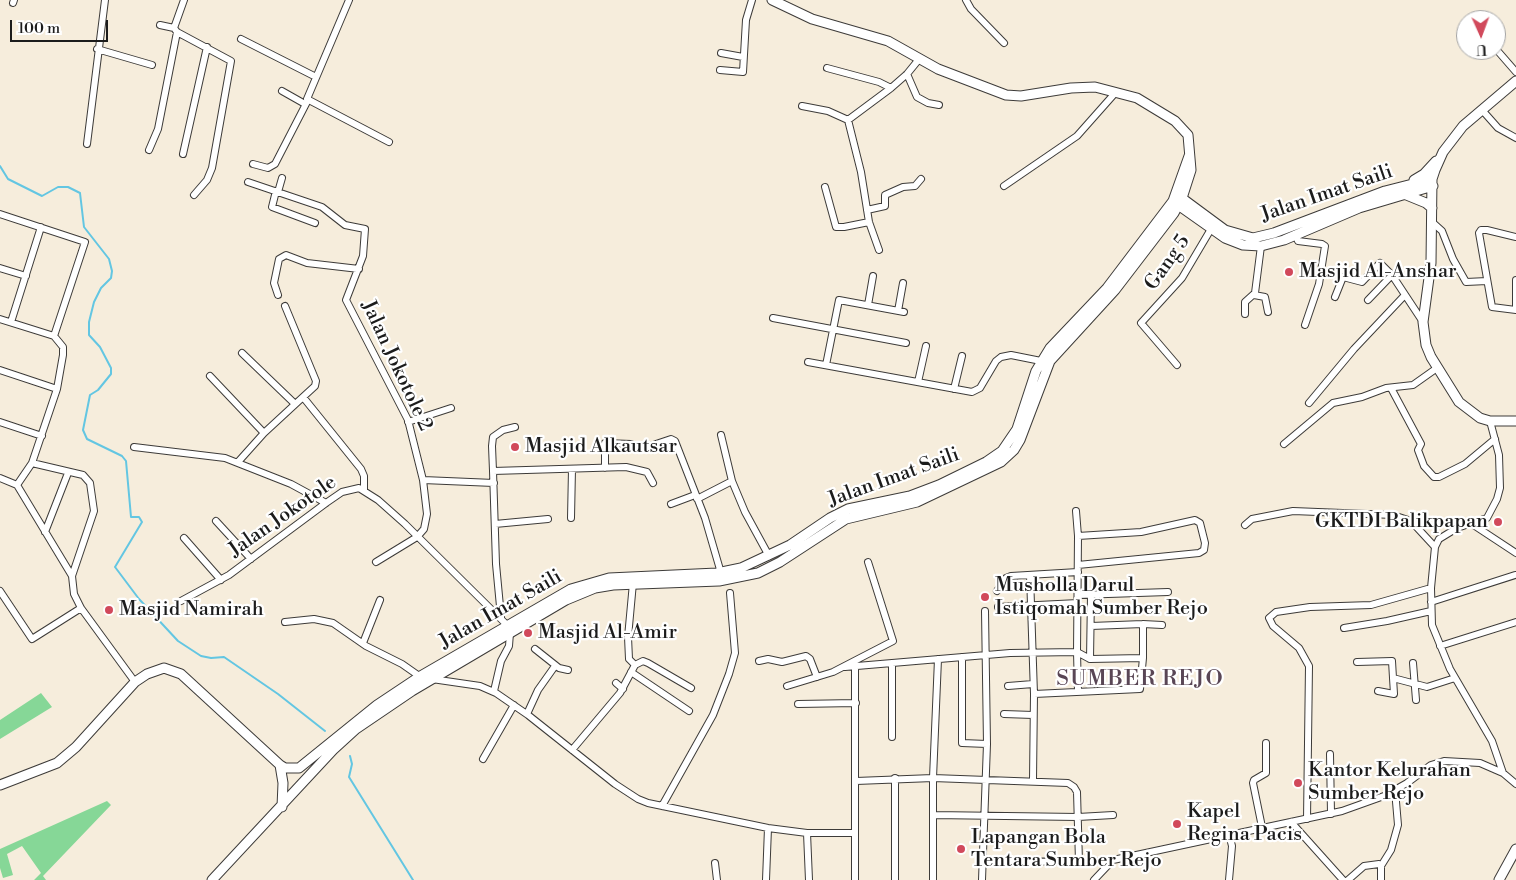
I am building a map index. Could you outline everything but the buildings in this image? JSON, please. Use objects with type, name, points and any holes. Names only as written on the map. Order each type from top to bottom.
[{"type":"main road","points":[[772,0],[812,19],[888,41],[964,80],[1006,95],[1021,96],[1064,89],[1095,87],[1137,98],[1175,121],[1188,135],[1190,153],[1177,202]]},
{"type":"main road","points":[[1404,190],[1424,174],[1463,126],[1516,81]]},
{"type":"main road","points":[[1443,152],[1432,183],[1430,262],[1423,322],[1426,345],[1437,368],[1459,402],[1480,418],[1490,421],[1516,421]]},
{"type":"main road","points":[[1404,190],[1432,183]]},
{"type":"main road","points":[[1404,190],[1432,208]]},
{"type":"main road","name":"Jalan Imat Saili","points":[[1177,202],[1225,230],[1253,238],[1274,233],[1326,212],[1404,190]]},
{"type":"main road","name":"Jalan Imat Saili","points":[[1177,202],[1211,229],[1234,242],[1261,246],[1404,190]]},
{"type":"main road","name":"Jalan Imat Saili","points":[[356,725],[419,677],[580,594],[595,588],[633,583],[689,582],[747,576],[780,562],[846,519],[939,485],[982,465],[1002,451],[1017,429],[1042,361],[1107,288],[1177,202]]},
{"type":"main road","name":"Jalan Imat Saili","points":[[356,725],[434,679],[510,630],[558,595],[593,581],[631,576],[721,573],[741,568],[769,556],[840,513],[858,507],[882,506],[935,496],[988,470],[1007,457],[1020,440],[1050,361],[1115,290],[1177,202]]},
{"type":"main road","points":[[0,785],[57,763],[76,746],[135,682],[146,674],[164,668],[181,674],[280,764],[290,768],[303,766],[356,725]]},
{"type":"main road","points":[[212,880],[282,807],[333,744]]},
{"type":"main road","points":[[280,764],[283,783],[282,807]]},
{"type":"main road","points":[[1499,880],[1516,849]]},
{"type":"street","points":[[87,144],[97,50],[105,0]]},
{"type":"street","points":[[149,150],[158,129],[175,30],[184,0]]},
{"type":"street","points":[[253,164],[268,168],[275,164],[306,102],[348,0]]},
{"type":"street","points":[[720,70],[742,73],[746,20],[752,0]]},
{"type":"street","points":[[967,2],[1004,43]]},
{"type":"street","points":[[160,25],[175,30],[231,61],[212,168],[207,180],[194,194]]},
{"type":"street","points":[[241,39],[316,77]]},
{"type":"street","points":[[183,154],[207,47]]},
{"type":"street","points":[[97,50],[152,65]]},
{"type":"street","points":[[721,53],[743,57]]},
{"type":"street","points":[[848,120],[891,88],[907,74],[920,58]]},
{"type":"street","points":[[1506,60],[1516,72]]},
{"type":"street","points":[[827,68],[879,82],[891,88]]},
{"type":"street","points":[[907,74],[917,97],[928,103],[939,105]]},
{"type":"street","points":[[282,91],[389,142]]},
{"type":"street","points":[[1004,186],[1077,136],[1116,92]]},
{"type":"street","points":[[802,106],[828,111],[848,120]]},
{"type":"street","points":[[1482,110],[1498,128],[1516,138]]},
{"type":"street","points":[[848,120],[861,172],[869,222],[879,250]]},
{"type":"street","points":[[282,178],[272,207],[315,224]]},
{"type":"street","points":[[867,210],[882,207],[885,204],[885,194],[903,187],[915,186],[921,179]]},
{"type":"street","name":"Jalan Jokotole 2","points":[[248,182],[329,211],[345,225],[364,228],[365,241],[359,268],[347,297],[347,303],[408,422],[422,480],[427,519],[424,529],[418,537]]},
{"type":"street","points":[[825,188],[836,226],[844,227],[869,222]]},
{"type":"street","points":[[0,214],[85,242],[54,336]]},
{"type":"street","points":[[1432,222],[1442,231],[1453,259],[1466,282],[1487,281]]},
{"type":"street","points":[[12,322],[41,227]]},
{"type":"street","name":"Gang 5","points":[[1177,366],[1141,325],[1182,278],[1211,229]]},
{"type":"street","points":[[1516,237],[1496,231],[1480,232],[1492,307],[1516,310],[1516,280]]},
{"type":"street","points":[[1295,234],[1298,241],[1325,246],[1320,284],[1305,325]]},
{"type":"street","points":[[1245,314],[1245,302],[1254,295],[1261,246]]},
{"type":"street","points":[[278,295],[274,283],[281,258],[290,255],[307,263],[359,268]]},
{"type":"street","points":[[1335,298],[1343,277],[1362,282],[1380,263],[1392,275],[1404,296],[1423,322]]},
{"type":"street","points":[[0,268],[26,276]]},
{"type":"street","points":[[1368,300],[1392,275]]},
{"type":"street","points":[[868,305],[873,276]]},
{"type":"street","points":[[826,365],[839,300],[901,311],[903,283]]},
{"type":"street","points":[[1254,295],[1266,297],[1268,312]]},
{"type":"street","points":[[1309,403],[1354,349],[1404,296]]},
{"type":"street","points":[[238,462],[294,403],[315,386],[316,381],[285,306]]},
{"type":"street","points":[[774,318],[906,344]]},
{"type":"street","points":[[0,319],[54,336],[63,347],[57,389],[42,436],[32,463],[17,485]]},
{"type":"street","points":[[918,382],[926,346]]},
{"type":"street","points":[[242,353],[294,403]]},
{"type":"street","points":[[808,362],[954,389],[976,391],[996,361],[1002,356],[1011,355],[1042,361]]},
{"type":"street","points":[[954,389],[962,356]]},
{"type":"street","points":[[1284,444],[1333,403],[1362,398],[1391,388],[1413,385],[1437,368]]},
{"type":"street","points":[[0,370],[57,389]]},
{"type":"street","points":[[210,376],[264,433]]},
{"type":"street","points":[[1391,388],[1419,440],[1421,446],[1418,450],[1424,466],[1434,477],[1439,477],[1465,464],[1495,439]]},
{"type":"street","points":[[302,397],[361,468],[364,476],[364,490]]},
{"type":"street","points":[[408,422],[452,408]]},
{"type":"street","points":[[1490,421],[1499,455],[1500,488],[1493,509],[1487,518],[1457,528],[1439,539],[1436,547],[1431,588],[1431,610],[1433,630],[1440,646],[1455,678],[1492,741],[1503,773]]},
{"type":"street","points":[[0,422],[42,436]]},
{"type":"street","points":[[501,617],[492,446],[493,437],[503,430],[515,427]]},
{"type":"street","points":[[721,435],[732,480],[745,512],[769,556]]},
{"type":"street","points":[[606,468],[605,443],[631,444],[644,449],[673,439],[713,542],[721,573]]},
{"type":"street","points":[[134,448],[216,456],[238,462],[291,484],[326,503]]},
{"type":"street","points":[[32,463],[82,475],[87,478],[94,512],[72,576]]},
{"type":"street","points":[[494,471],[626,467],[643,470],[649,474],[652,483]]},
{"type":"street","points":[[571,518],[572,469]]},
{"type":"street","points":[[45,532],[68,473]]},
{"type":"street","points":[[0,478],[17,485],[72,576],[74,594],[81,608],[135,682]]},
{"type":"street","points":[[422,480],[494,483]]},
{"type":"street","points":[[671,504],[696,497],[732,480]]},
{"type":"street","name":"Jalan Jokotole","points":[[181,601],[221,580],[326,503],[346,491],[359,488],[392,511],[501,617],[510,630]]},
{"type":"street","points":[[1076,511],[1078,536],[1078,692]]},
{"type":"street","points":[[1245,524],[1252,519],[1293,511],[1393,516],[1411,521],[1436,547]]},
{"type":"street","points":[[495,524],[548,519]]},
{"type":"street","points":[[997,591],[1008,576],[1030,575],[1199,553],[1204,550],[1205,543],[1200,523],[1195,520],[1141,532],[1078,536]]},
{"type":"street","points":[[216,521],[251,559]]},
{"type":"street","points":[[1472,524],[1516,553]]},
{"type":"street","points":[[376,562],[418,537]]},
{"type":"street","points":[[184,538],[221,580]]},
{"type":"street","points":[[787,686],[845,667],[894,640],[868,562]]},
{"type":"street","points":[[1030,575],[1034,684],[1033,780]]},
{"type":"street","points":[[1431,602],[1516,575]]},
{"type":"street","points":[[633,583],[628,637],[629,659],[635,665]]},
{"type":"street","points":[[1308,820],[1309,666],[1299,648],[1273,626],[1269,618],[1276,612],[1310,607],[1371,605],[1431,588]]},
{"type":"street","points":[[0,590],[32,639],[81,608]]},
{"type":"street","points":[[1078,595],[1168,592]]},
{"type":"street","points":[[662,806],[713,715],[729,674],[734,653],[730,593]]},
{"type":"street","points":[[1090,659],[1091,595]]},
{"type":"street","points":[[363,643],[380,600]]},
{"type":"street","points":[[998,607],[1078,603]]},
{"type":"street","points":[[1344,628],[1387,621],[1431,610]]},
{"type":"street","points":[[982,880],[987,744],[987,655],[984,611]]},
{"type":"street","points":[[285,622],[304,619],[324,620],[342,628],[363,643],[402,664],[419,677],[480,686],[494,691],[514,704],[630,794],[648,803],[768,828],[808,833],[854,833]]},
{"type":"street","points":[[1440,646],[1516,622]]},
{"type":"street","points":[[1034,694],[1140,689],[1143,624]]},
{"type":"street","points":[[1091,626],[1162,625]]},
{"type":"street","points":[[494,691],[501,661],[509,646],[510,630]]},
{"type":"street","points":[[535,649],[556,666],[568,670]]},
{"type":"street","points":[[845,667],[1033,653],[1077,652],[1090,659],[1142,658]]},
{"type":"street","points":[[759,661],[768,659],[782,662],[806,656],[810,659],[817,677]]},
{"type":"street","points":[[962,657],[962,743],[987,744]]},
{"type":"street","points":[[933,880],[933,778],[938,659]]},
{"type":"street","points":[[572,750],[623,688],[635,665],[643,661],[648,663],[690,688]]},
{"type":"street","points":[[1357,662],[1392,661],[1394,694],[1378,691]]},
{"type":"street","points":[[1413,663],[1416,700]]},
{"type":"street","points":[[892,664],[892,737]]},
{"type":"street","points":[[527,714],[538,690],[556,666]]},
{"type":"street","points":[[855,880],[856,667]]},
{"type":"street","points":[[631,672],[689,711]]},
{"type":"street","points":[[1393,678],[1434,687],[1455,678]]},
{"type":"street","points":[[616,682],[623,688]]},
{"type":"street","points":[[1008,686],[1034,684]]},
{"type":"street","points":[[798,704],[856,703]]},
{"type":"street","points":[[483,759],[514,704]]},
{"type":"street","points":[[1004,714],[1033,714]]},
{"type":"street","points":[[1262,827],[1253,783],[1254,780],[1266,773],[1266,743]]},
{"type":"street","points":[[1330,754],[1331,814]]},
{"type":"street","points":[[982,862],[1110,861],[1262,827],[1308,820],[1331,814],[1395,790],[1431,765],[1444,761],[1480,763],[1503,773],[1516,784]]},
{"type":"street","points":[[895,778],[895,880]]},
{"type":"street","points":[[856,781],[933,778],[1065,782],[1073,786],[1077,792],[1079,862]]},
{"type":"street","points":[[1381,880],[1381,866],[1391,850],[1398,825],[1395,790]]},
{"type":"street","points":[[933,815],[984,817],[1113,815]]},
{"type":"street","points":[[1291,822],[1343,880]]},
{"type":"street","points":[[766,880],[768,828]]},
{"type":"street","points":[[808,833],[808,880]]},
{"type":"street","points":[[1229,880],[1232,846],[1230,834]]},
{"type":"street","points":[[1094,880],[1110,861]]},
{"type":"street","points":[[715,863],[717,880]]},
{"type":"street","points":[[1348,880],[1364,866],[1379,864],[1381,866]]},
{"type":"green space","points":[[41,693],[52,707],[0,739],[0,720]]},
{"type":"green space","points":[[107,801],[111,805],[43,876],[46,880],[34,880],[41,873],[22,846],[7,854],[13,875],[3,878],[0,868],[0,849]]},
{"type":"waterway","points":[[0,166],[8,179],[42,196],[58,187],[68,187],[80,193],[84,227],[109,259],[112,271],[111,278],[101,288],[94,302],[89,322],[89,335],[100,347],[111,368],[111,374],[98,390],[90,395],[83,430],[87,439],[122,456],[126,461],[131,517],[139,517],[142,522],[115,567],[139,599],[178,641],[201,656],[211,658],[224,657],[278,694],[325,731]]},
{"type":"waterway","points":[[350,756],[352,764],[349,777],[413,880]]},
{"type":"place","name":"Masjid Al-Anshar","points":[[1289,272]]},
{"type":"place","name":"Masjid Alkautsar","points":[[515,447]]},
{"type":"place","name":"GKTDI Balikpapan","points":[[1498,522]]},
{"type":"place","name":"Musholla Darul Istiqomah Sumber Rejo","points":[[985,597]]},
{"type":"place","name":"Masjid Namirah","points":[[109,610]]},
{"type":"place","name":"Masjid Al-Amir","points":[[528,633]]},
{"type":"place","name":"Kantor Kelurahan Sumber Rejo","points":[[1298,783]]},
{"type":"place","name":"Kapel Regina Pacis","points":[[1177,824]]},
{"type":"place","name":"Lapangan Bola Tentara Sumber Rejo","points":[[961,849]]},
{"type":"district","name":"SUMBER REJO","points":[[1140,680]]}]
